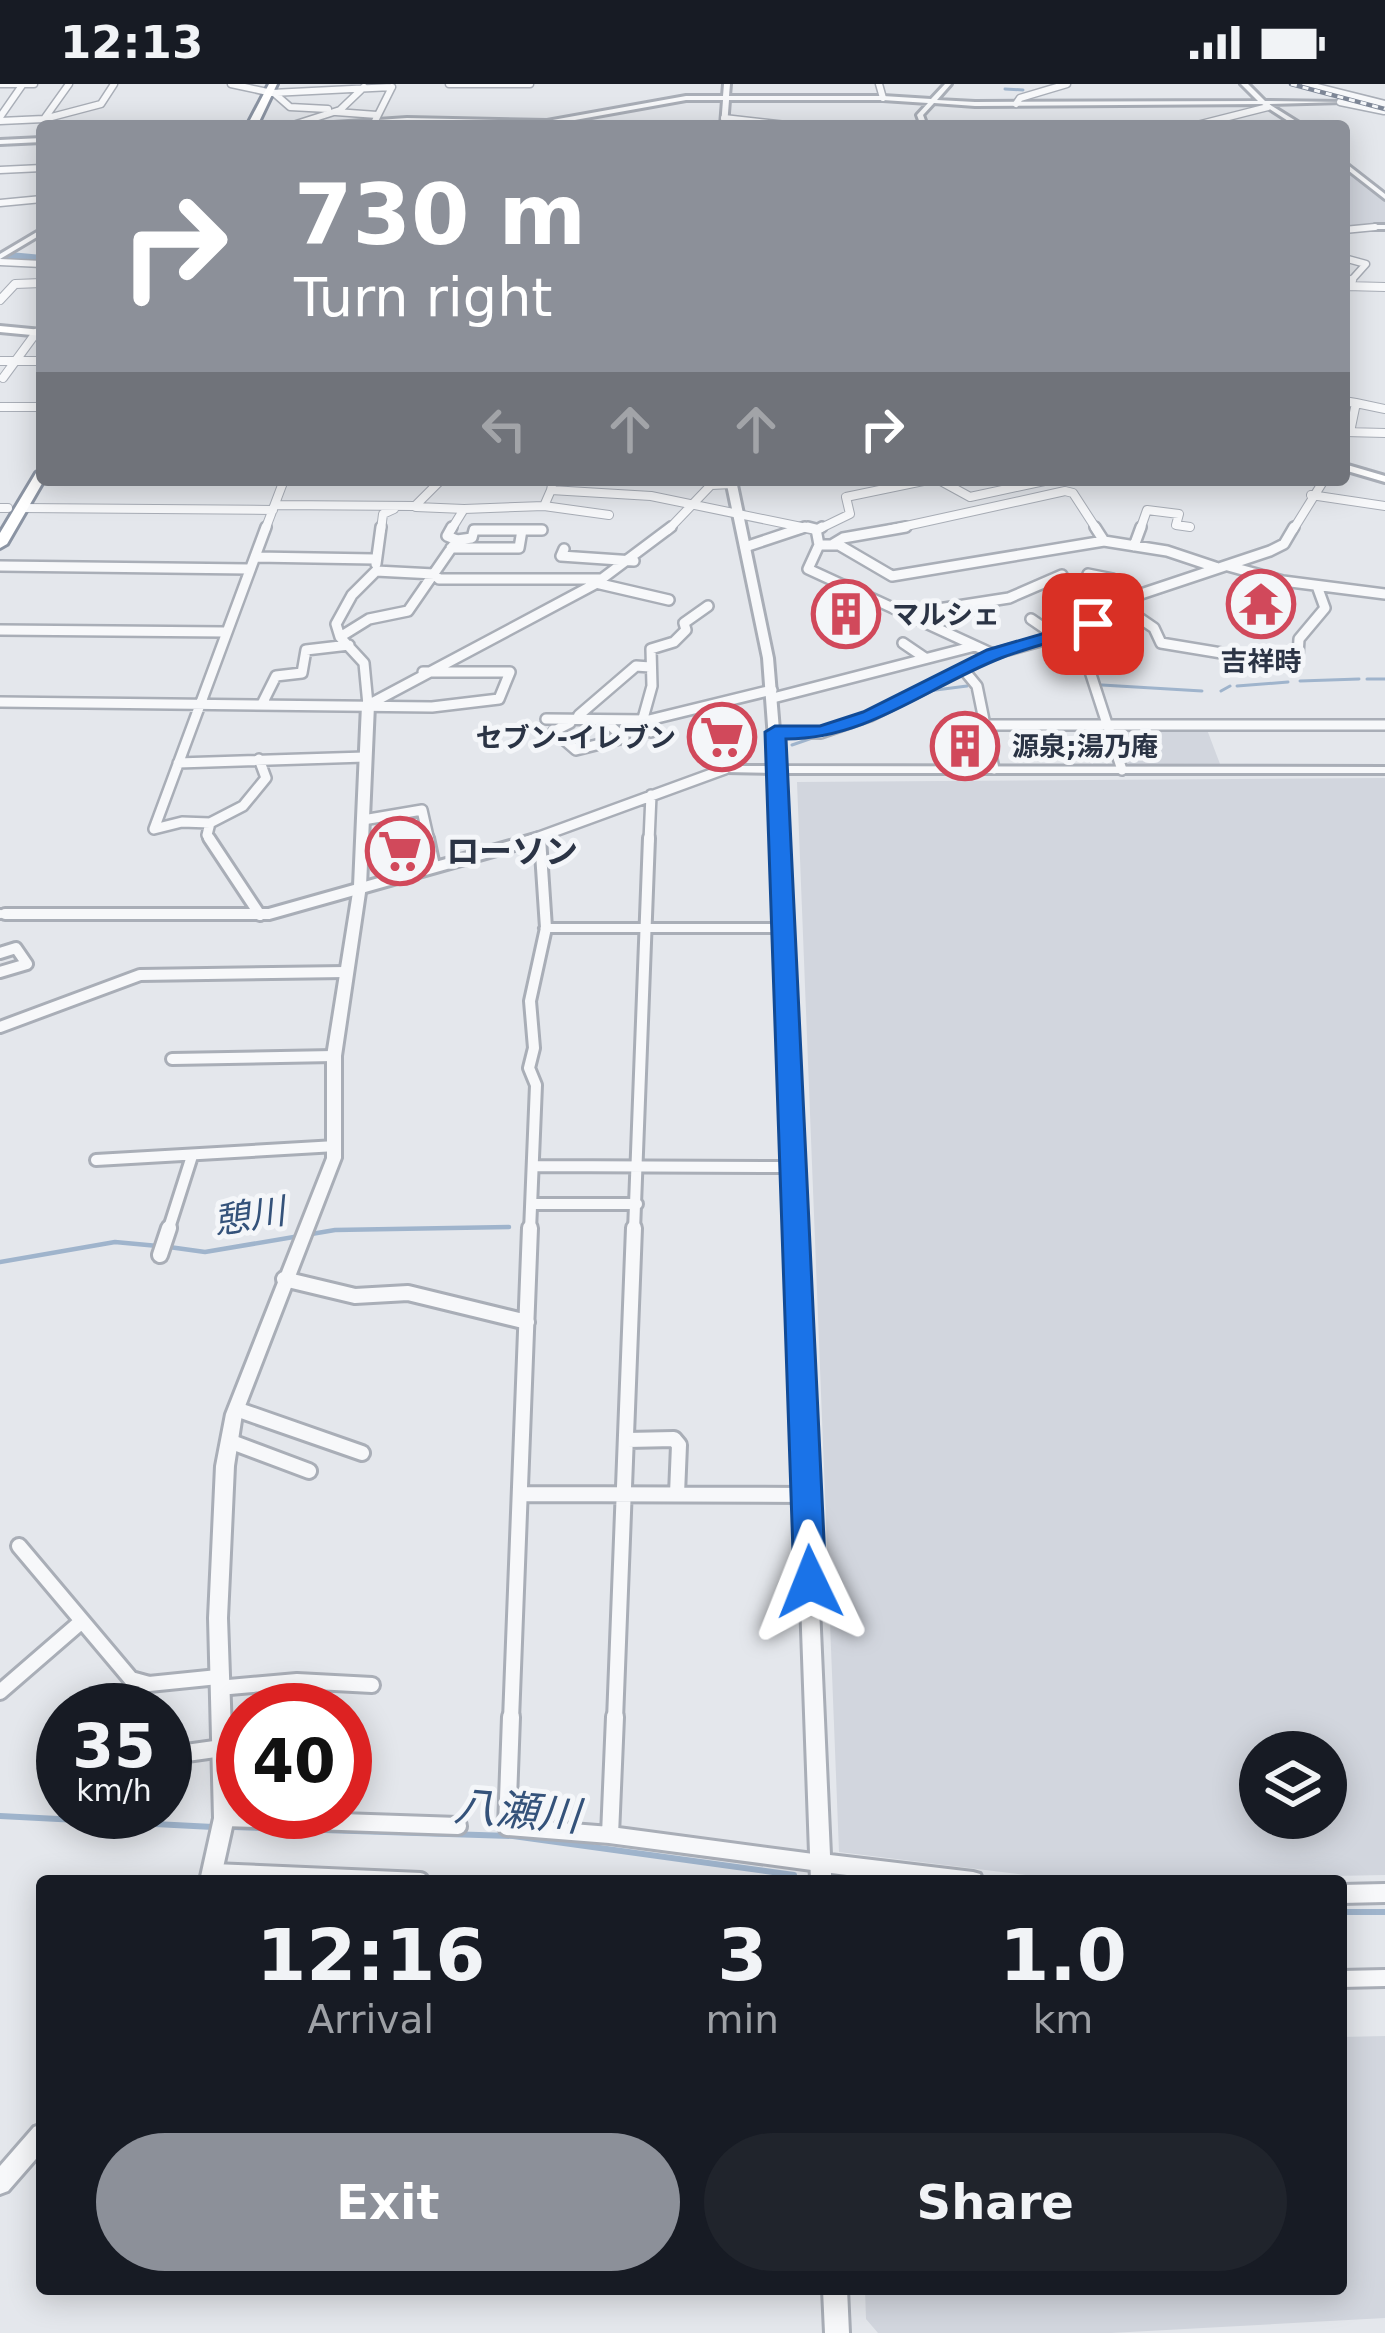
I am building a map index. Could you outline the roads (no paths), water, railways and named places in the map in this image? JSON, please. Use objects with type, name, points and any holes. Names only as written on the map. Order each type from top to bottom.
[{"type":"highway","points":[[250,120],[268,89]]},
{"type":"highway","points":[[0,544],[7,511],[36,463]]},
{"type":"highway","points":[[7,511],[36,480]]},
{"type":"main road","points":[[0,329],[36,333]]},
{"type":"main road","points":[[1350,469],[1385,479]]},
{"type":"street","points":[[0,84],[34,84]]},
{"type":"street","points":[[0,119],[23,84]]},
{"type":"street","points":[[44,119],[69,84]]},
{"type":"street","points":[[0,119],[44,119],[101,104],[114,84]]},
{"type":"street","points":[[231,84],[268,89],[391,85],[376,118]]},
{"type":"street","points":[[449,84],[530,84]]},
{"type":"street","points":[[724,120],[728,84]]},
{"type":"street","points":[[879,84],[883,98]]},
{"type":"street","points":[[922,120],[929,102],[948,84]]},
{"type":"street","points":[[1016,104],[1020,98],[1067,84]]},
{"type":"street","points":[[1244,84],[1290,120]]},
{"type":"street","points":[[1305,84],[1385,107]]},
{"type":"street","points":[[310,120],[337,111],[365,87]]},
{"type":"street","points":[[268,89],[290,107],[407,120]]},
{"type":"street","points":[[570,120],[659,100],[723,98],[1016,104],[1340,102],[1385,107]]},
{"type":"street","points":[[1214,120],[1266,105]]},
{"type":"street","points":[[1362,107],[1385,122]]},
{"type":"street","points":[[355,120],[376,118]]},
{"type":"street","points":[[0,142],[36,140]]},
{"type":"street","points":[[0,170],[36,168]]},
{"type":"street","points":[[1350,168],[1380,188],[1385,197]]},
{"type":"street","points":[[0,203],[36,200]]},
{"type":"street","points":[[1350,230],[1380,227]]},
{"type":"street","points":[[4,255],[36,235]]},
{"type":"street","points":[[4,255],[36,263]]},
{"type":"street","points":[[1350,260],[1366,264],[1350,282]]},
{"type":"street","points":[[1,306],[16,283],[36,283]]},
{"type":"street","points":[[1350,286],[1385,286]]},
{"type":"street","points":[[3,378],[36,337]]},
{"type":"street","points":[[0,361],[36,362]]},
{"type":"street","points":[[1350,402],[1385,409]]},
{"type":"street","points":[[1350,422],[1356,403]]},
{"type":"street","points":[[0,407],[36,407]]},
{"type":"street","points":[[1350,432],[1385,433]]},
{"type":"street","points":[[259,759],[266,778],[256,797],[240,810],[210,824],[182,822],[154,829],[282,486]]},
{"type":"street","points":[[415,506],[435,486]]},
{"type":"street","points":[[544,506],[552,486]]},
{"type":"street","points":[[560,486],[695,503],[812,528]]},
{"type":"street","points":[[368,705],[635,561],[710,486]]},
{"type":"street","points":[[732,486],[772,694],[775,732],[821,1872]]},
{"type":"street","points":[[745,547],[846,520],[850,514],[846,497],[899,486]]},
{"type":"street","points":[[949,486],[966,497],[1014,486]]},
{"type":"street","points":[[992,486],[998,490]]},
{"type":"street","points":[[832,545],[843,538],[938,522],[1060,486]]},
{"type":"street","points":[[1064,486],[1104,541]]},
{"type":"street","points":[[775,732],[821,733],[838,727],[891,707],[994,654],[1115,616],[1124,603],[1283,544],[1319,486]]},
{"type":"street","points":[[1311,495],[1385,506]]},
{"type":"street","points":[[7,511],[544,506],[608,515]]},
{"type":"street","points":[[376,571],[383,514],[395,508]]},
{"type":"street","points":[[464,509],[447,536],[454,544],[519,548],[521,530]]},
{"type":"street","points":[[1133,546],[1147,510],[1179,514],[1176,525],[1190,526]]},
{"type":"street","points":[[812,528],[819,545],[808,569],[994,654]]},
{"type":"street","points":[[294,705],[306,650],[345,641],[369,619],[408,610],[454,544],[472,538],[474,530],[542,530]]},
{"type":"street","points":[[819,545],[832,545],[892,576],[1104,541],[1317,586],[1385,594]]},
{"type":"street","points":[[564,549],[561,556],[635,561]]},
{"type":"street","points":[[255,557],[374,559]]},
{"type":"street","points":[[0,566],[249,569]]},
{"type":"street","points":[[376,571],[434,574],[439,579],[600,581],[669,601]]},
{"type":"street","points":[[334,1683],[218,1683],[229,1441],[236,1409],[336,1146],[334,1056],[360,886],[368,705],[364,662],[336,630],[339,612],[376,571]]},
{"type":"street","points":[[1088,574],[1113,579],[1111,595],[1154,628],[1161,643],[1288,664],[1298,656],[1299,639],[1325,608],[1317,586]]},
{"type":"street","points":[[906,614],[973,605],[1048,584],[1062,575]]},
{"type":"street","points":[[651,732],[643,718],[652,686],[651,650],[662,641],[674,642],[686,630],[684,623],[708,606]]},
{"type":"street","points":[[1030,619],[1085,656],[1122,770]]},
{"type":"street","points":[[0,630],[225,632]]},
{"type":"street","points":[[903,643],[926,658]]},
{"type":"street","points":[[546,719],[694,712],[976,646]]},
{"type":"street","points":[[603,719],[624,737],[576,750],[554,731],[577,720],[636,666],[650,667]]},
{"type":"street","points":[[963,669],[977,686],[994,769]]},
{"type":"street","points":[[0,702],[432,707],[500,699],[510,672],[423,672]]},
{"type":"street","points":[[262,704],[276,676],[302,674]]},
{"type":"street","points":[[986,724],[1385,725]]},
{"type":"street","points":[[178,763],[365,757]]},
{"type":"street","points":[[3,914],[260,915],[539,838],[725,769],[1385,770]]},
{"type":"street","points":[[610,1834],[651,795]]},
{"type":"street","points":[[363,820],[422,810],[434,866]]},
{"type":"street","points":[[210,824],[207,835],[260,915]]},
{"type":"street","points":[[539,838],[546,928],[530,1001],[534,1048],[529,1068],[536,1085],[534,1166],[507,1827],[610,1834],[793,1863],[821,1872],[872,1875]]},
{"type":"street","points":[[546,928],[784,928]]},
{"type":"street","points":[[0,953],[16,949],[27,964],[0,972]]},
{"type":"street","points":[[0,1027],[140,975],[346,971]]},
{"type":"street","points":[[172,1060],[334,1056]]},
{"type":"street","points":[[96,1160],[336,1146]]},
{"type":"street","points":[[162,1250],[192,1156]]},
{"type":"street","points":[[534,1166],[794,1167]]},
{"type":"street","points":[[532,1204],[637,1204]]},
{"type":"street","points":[[284,1279],[355,1296],[408,1293],[527,1322]]},
{"type":"street","points":[[236,1409],[362,1453]]},
{"type":"street","points":[[627,1440],[674,1439],[679,1445],[677,1494]]},
{"type":"street","points":[[229,1441],[309,1471]]},
{"type":"street","points":[[521,1494],[807,1495]]},
{"type":"street","points":[[19,1546],[137,1684],[216,1683]]},
{"type":"street","points":[[0,1692],[82,1621]]},
{"type":"street","points":[[372,1823],[458,1826]]},
{"type":"street","points":[[212,1875],[220,1839]]},
{"type":"street","points":[[1347,1894],[1385,1893]]},
{"type":"street","points":[[1347,1979],[1385,1978]]},
{"type":"street","points":[[0,2183],[36,2141]]},
{"type":"street","points":[[836,2295],[837,2333]]},
{"type":"waterway","points":[[1005,89],[1023,90]]},
{"type":"waterway","points":[[0,255],[36,258]]},
{"type":"waterway","points":[[1300,681],[1359,679]]},
{"type":"waterway","points":[[1367,679],[1385,679]]},
{"type":"waterway","points":[[1237,686],[1288,682]]},
{"type":"waterway","points":[[1102,685],[1202,691]]},
{"type":"waterway","points":[[928,691],[967,686]]},
{"type":"waterway","points":[[1221,691],[1230,686]]},
{"type":"waterway","points":[[792,745],[818,736]]},
{"type":"waterway","name":"憩川","points":[[169,1247],[205,1252],[335,1230],[509,1227]]},
{"type":"waterway","name":"憩川","points":[[0,1262],[115,1242],[158,1246]]},
{"type":"waterway","name":"八瀬川","points":[[0,1816],[213,1827]]},
{"type":"waterway","name":"八瀬川","points":[[372,1831],[513,1836],[794,1875]]},
{"type":"waterway","name":"八瀬川","points":[[1347,1912],[1385,1912]]},
{"type":"railway","points":[[1291,84],[1385,109]]},
{"type":"place","name":"吉祥時","points":[[1261,604]]},
{"type":"place","name":"マルシェ","points":[[846,614]]},
{"type":"place","name":"セブン-イレブン","points":[[722,737]]},
{"type":"place","name":"源泉;湯乃庵","points":[[965,746]]},
{"type":"place","name":"ローソン","points":[[400,851]]}]
